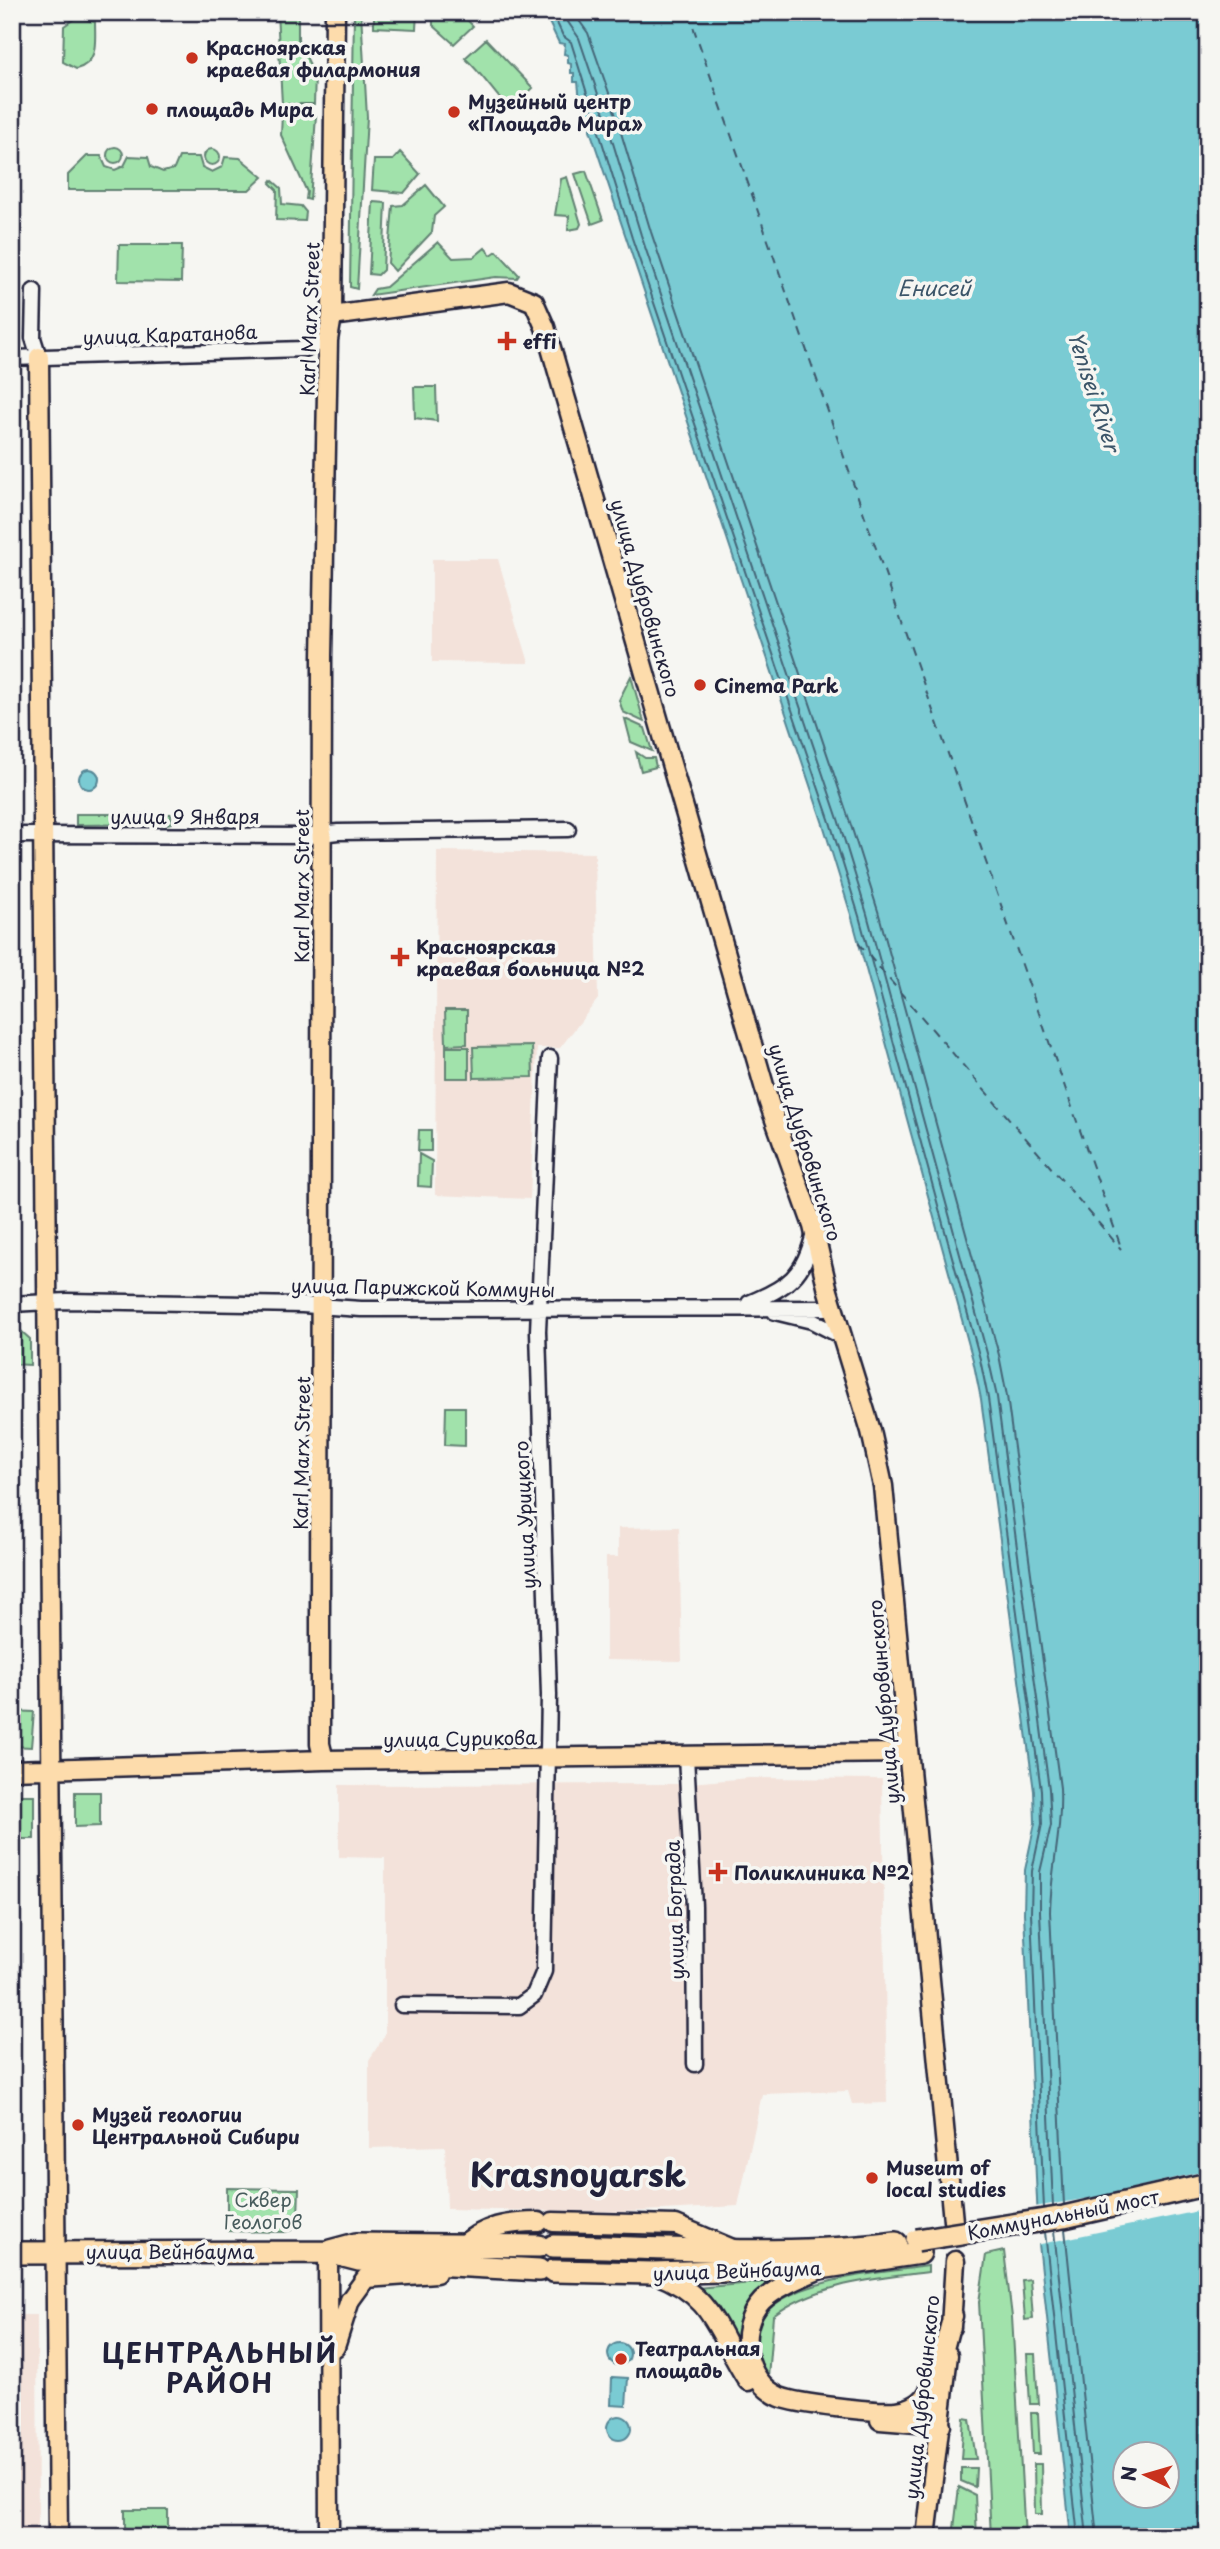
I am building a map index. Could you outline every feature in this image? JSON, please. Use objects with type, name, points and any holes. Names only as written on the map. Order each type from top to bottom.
[{"type":"highway","name":"Коммунальный мост","points":[[919,2247],[1076,2215],[1208,2184]]},
{"type":"highway","name":"Коммунальный мост","points":[[919,2247],[1128,2214],[1208,2194]]},
{"type":"highway","name":"улица Вейнбаума","points":[[328,2252],[356,2244],[826,2252],[919,2247]]},
{"type":"highway","name":"улица Вейнбаума","points":[[12,2253],[328,2252],[359,2260],[503,2269],[653,2273],[821,2268],[919,2247]]},
{"type":"main road","name":"Karl Marx Street","points":[[324,1760],[320,1744],[322,834],[335,12]]},
{"type":"main road","name":"улица Дубровинского","points":[[332,316],[509,292],[534,302],[539,310],[769,1102],[814,1231],[833,1308],[871,1431],[884,1496],[953,2221]]},
{"type":"main road","points":[[38,357],[58,2537]]},
{"type":"main road","name":"улица Сурикова","points":[[12,1770],[324,1760],[908,1753]]},
{"type":"main road","points":[[461,2247],[472,2237],[508,2222],[546,2222],[676,2225],[738,2251]]},
{"type":"main road","points":[[328,2252],[329,2537]]},
{"type":"main road","name":"улица Дубровинского","points":[[926,2537],[953,2316],[955,2261]]},
{"type":"main road","points":[[821,2268],[764,2300],[755,2310],[749,2325],[748,2358],[765,2388],[779,2397],[895,2411],[911,2407],[924,2398],[929,2389],[953,2316]]},
{"type":"main road","points":[[329,2368],[350,2300],[366,2278],[387,2274],[503,2269]]},
{"type":"main road","points":[[653,2273],[689,2289],[708,2307],[751,2385],[761,2397],[777,2407],[804,2413],[940,2425]]},
{"type":"street","points":[[34,291],[33,338],[38,357]]},
{"type":"street","name":"улица Каратанова","points":[[12,358],[304,349],[328,340]]},
{"type":"street","name":"улица 9 Января","points":[[12,835],[322,834],[568,829]]},
{"type":"street","name":"улица Урицкого","points":[[402,2005],[519,2006],[534,1995],[544,1971],[549,1758],[538,1307],[550,1058]]},
{"type":"street","points":[[743,1306],[783,1289],[795,1277],[809,1253],[814,1231]]},
{"type":"street","name":"улица Парижской Коммуны","points":[[12,1304],[48,1302],[323,1306],[361,1309],[743,1306],[833,1308]]},
{"type":"street","points":[[743,1306],[813,1321],[843,1337]]},
{"type":"street","name":"улица Бограда","points":[[686,1756],[694,1906],[695,2064]]},
{"type":"shaded area","points":[[432,559],[498,559],[529,663],[432,662]]},
{"type":"shaded area","points":[[437,851],[595,853],[598,999],[560,1048],[537,1048],[530,1199],[435,1195]]},
{"type":"shaded area","points":[[679,1527],[682,1661],[606,1660],[606,1557],[618,1557],[618,1528]]},
{"type":"shaded area","points":[[749,1778],[882,1779],[887,2103],[852,2104],[848,2091],[762,2094],[738,2206],[623,2212],[447,2209],[445,2146],[369,2148],[369,2060],[385,2035],[385,1858],[339,1857],[339,1785],[678,1784]]},
{"type":"shaded area","points":[[12,2315],[37,2315],[38,2537],[12,2537]]},
{"type":"green space","points":[[277,12],[298,12],[298,39],[315,76],[314,104],[282,104]]},
{"type":"green space","points":[[354,12],[361,12],[367,117],[357,289],[350,287]]},
{"type":"green space","points":[[374,12],[417,12],[416,29],[374,27]]},
{"type":"green space","points":[[433,12],[460,12],[473,26],[454,44],[433,25]]},
{"type":"green space","points":[[77,17],[95,22],[95,37],[92,57],[89,62],[76,69],[63,62],[64,26]]},
{"type":"green space","points":[[486,39],[533,88],[510,110],[465,58]]},
{"type":"green space","points":[[282,114],[316,116],[310,200],[306,199],[307,192],[281,135]]},
{"type":"green space","points":[[112,147],[118,147],[123,155],[121,161],[112,163],[107,158],[107,152]]},
{"type":"green space","points":[[212,149],[218,151],[218,163],[212,165],[206,163],[204,157],[206,151]]},
{"type":"green space","points":[[400,152],[420,174],[404,193],[372,190],[374,160],[393,160]]},
{"type":"green space","points":[[87,156],[101,156],[106,167],[115,170],[124,166],[129,156],[148,157],[151,167],[163,172],[174,169],[179,157],[199,157],[202,167],[212,172],[222,167],[225,157],[240,158],[263,177],[249,190],[68,190],[68,175]]},
{"type":"green space","points":[[586,171],[603,220],[592,224],[575,174]]},
{"type":"green space","points":[[567,177],[581,224],[579,228],[568,230],[569,216],[555,215],[561,179]]},
{"type":"green space","points":[[272,180],[281,188],[282,204],[301,206],[306,212],[305,221],[276,220],[277,190],[270,183]]},
{"type":"green space","points":[[426,185],[444,207],[434,216],[432,232],[395,271],[388,263],[393,206],[403,205]]},
{"type":"green space","points":[[373,202],[386,203],[383,270],[378,275],[369,274]]},
{"type":"green space","points":[[438,242],[453,258],[474,257],[485,248],[491,255],[497,251],[519,275],[517,278],[496,277],[371,295],[375,289],[386,287]]},
{"type":"green space","points":[[119,245],[182,245],[181,282],[118,281]]},
{"type":"green space","points":[[414,387],[436,387],[437,421],[415,418]]},
{"type":"green space","points":[[631,676],[644,722],[623,712],[619,700]]},
{"type":"green space","points":[[625,719],[645,728],[652,751],[631,742]]},
{"type":"green space","points":[[636,752],[645,758],[654,758],[656,767],[641,771]]},
{"type":"green space","points":[[76,814],[171,814],[171,823],[76,825]]},
{"type":"green space","points":[[445,1010],[467,1010],[467,1044],[446,1045]]},
{"type":"green space","points":[[532,1046],[533,1077],[474,1078],[473,1047]]},
{"type":"green space","points":[[446,1047],[469,1047],[469,1078],[446,1078]]},
{"type":"green space","points":[[419,1130],[431,1130],[431,1151],[418,1151]]},
{"type":"green space","points":[[419,1154],[432,1161],[431,1187],[418,1186]]},
{"type":"green space","points":[[12,1330],[21,1331],[30,1339],[30,1365],[12,1364]]},
{"type":"green space","points":[[446,1407],[465,1407],[465,1446],[445,1445]]},
{"type":"green space","points":[[12,1711],[34,1712],[31,1747],[12,1746]]},
{"type":"green space","points":[[75,1792],[100,1792],[100,1826],[75,1827]]},
{"type":"green space","points":[[12,1795],[34,1795],[34,1839],[12,1839]]},
{"type":"green space","name":"Сквер Геологов","points":[[227,2188],[299,2189],[298,2218],[292,2230],[227,2231]]},
{"type":"green space","points":[[1004,2251],[1012,2317],[1025,2537],[991,2537],[979,2302],[986,2255]]},
{"type":"green space","points":[[928,2266],[928,2272],[867,2280],[827,2289],[790,2305],[773,2316],[768,2377],[756,2345],[761,2320],[778,2302],[805,2289],[837,2280]]},
{"type":"green space","points":[[1030,2279],[1033,2319],[1025,2320],[1022,2280]]},
{"type":"green space","points":[[785,2280],[767,2292],[741,2349],[736,2347],[710,2300],[696,2288]]},
{"type":"green space","points":[[1027,2354],[1035,2354],[1038,2404],[1030,2404]]},
{"type":"green space","points":[[1031,2413],[1038,2413],[1040,2454],[1033,2454]]},
{"type":"green space","points":[[964,2418],[970,2419],[976,2459],[961,2459]]},
{"type":"green space","points":[[1034,2464],[1041,2464],[1042,2514],[1035,2514]]},
{"type":"green space","points":[[961,2468],[976,2468],[975,2487],[961,2481]]},
{"type":"green space","points":[[959,2487],[975,2495],[977,2537],[953,2537]]},
{"type":"green space","points":[[125,2510],[168,2510],[168,2537],[125,2537]]},
{"type":"water","name":"Енисей","points":[[544,12],[1208,12],[1208,2537],[1071,2537],[1039,2244],[1024,1913],[1025,1870],[1035,1823],[1034,1791],[981,1399],[973,1360],[852,918],[823,824],[590,130],[591,121],[587,120],[587,111],[584,110],[585,101],[580,101],[578,82],[574,82],[568,55],[564,54],[565,44],[559,43]]},
{"type":"water","points":[[89,769],[96,772],[99,779],[96,786],[89,789],[82,786],[79,779],[82,772]]},
{"type":"water","points":[[619,2343],[627,2346],[630,2354],[627,2362],[619,2365],[611,2362],[608,2354],[611,2346]]},
{"type":"water","points":[[612,2377],[628,2378],[626,2406],[611,2405]]},
{"type":"water","points":[[619,2416],[627,2420],[631,2428],[627,2436],[619,2440],[611,2436],[607,2428],[611,2420]]},
{"type":"pier","points":[[1208,2170],[1208,2209],[1036,2245],[1034,2207],[1096,2197]]},
{"type":"ferry route","points":[[688,12],[1122,1250]]},
{"type":"ferry route","points":[[858,943],[1121,1249]]},
{"type":"place","name":"Красноярская краевая филармония","points":[[192,58]]},
{"type":"place","name":"площадь Мира","points":[[152,109]]},
{"type":"place","name":"Музейный центр «Площадь Мира»","points":[[454,112]]},
{"type":"place","name":"effi","points":[[507,341]]},
{"type":"place","name":"Cinema Park","points":[[700,685]]},
{"type":"place","name":"Красноярская краевая больница №2","points":[[400,957]]},
{"type":"place","name":"Поликлиника №2","points":[[718,1872]]},
{"type":"place","name":"Музей геологии Центральной Сибири","points":[[78,2125]]},
{"type":"place","name":"Museum of local studies","points":[[872,2178]]},
{"type":"place","name":"Театральная площадь","points":[[621,2359]]},
{"type":"district","name":"Krasnoyarsk","points":[[578,2173]]},
{"type":"district","name":"ЦЕНТРАЛЬНЫЙ РАЙОН","points":[[220,2367]]},
{"type":"water label","name":"Yenisei River","points":[[1095,391]]}]
